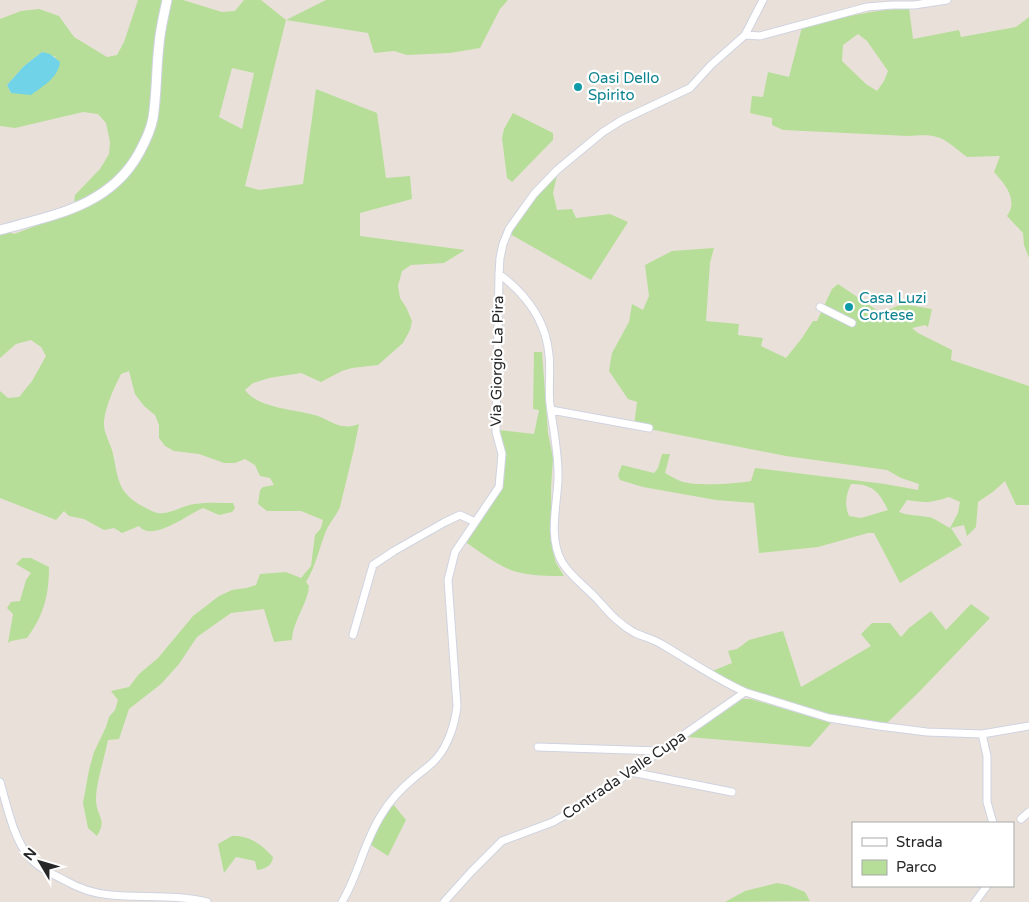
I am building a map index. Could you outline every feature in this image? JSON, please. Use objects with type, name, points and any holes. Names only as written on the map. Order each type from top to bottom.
[{"type":"street","points":[[0,230],[57,215],[82,205],[105,193],[135,161],[146,141],[153,119],[157,86],[158,46],[167,0]]},
{"type":"street","points":[[763,0],[745,35],[760,36],[868,7],[914,5],[947,0]]},
{"type":"street","name":"Via Giorgio La Pira","points":[[342,902],[352,886],[381,814],[414,777],[437,759],[452,732],[456,719],[457,706],[448,580],[455,552],[499,487],[502,472],[502,454],[496,432],[498,274],[501,250],[509,229],[534,194],[557,170],[603,132],[622,120],[690,88],[711,65],[745,35]]},
{"type":"street","points":[[498,274],[527,299],[540,319],[546,336],[550,356],[549,391],[558,457],[555,535],[557,550],[562,562],[610,616],[636,633],[660,643],[732,686],[745,692],[829,718],[927,732],[982,734],[1029,726]]},
{"type":"street","points":[[820,307],[852,323]]},
{"type":"street","points":[[551,410],[649,428]]},
{"type":"street","points":[[353,635],[372,566],[394,550],[460,515],[475,522]]},
{"type":"street","points":[[732,686],[734,699]]},
{"type":"street","name":"Contrada Valle Cupa","points":[[444,902],[470,872],[502,841],[552,822],[586,803],[745,692]]},
{"type":"street","points":[[982,734],[987,756],[986,802],[993,822]]},
{"type":"street","points":[[538,747],[660,751]]},
{"type":"street","points":[[632,772],[732,792]]},
{"type":"street","points":[[0,782],[20,841],[29,857],[45,870],[69,883],[90,891],[110,895],[181,898],[207,902]]},
{"type":"street","points":[[1021,820],[1029,812]]},
{"type":"street","points":[[975,902],[986,887]]},
{"type":"green space","points":[[138,0],[183,0],[222,12],[235,11],[244,0],[261,0],[286,20],[245,186],[259,190],[303,184],[316,89],[377,113],[386,178],[410,176],[412,199],[360,213],[360,236],[465,250],[444,263],[411,265],[402,271],[398,286],[400,298],[412,321],[410,330],[403,343],[378,365],[352,368],[321,382],[301,373],[269,378],[253,383],[245,390],[259,401],[278,408],[318,416],[340,425],[359,424],[340,507],[326,531],[306,582],[309,586],[308,593],[295,626],[292,640],[274,642],[264,609],[231,613],[197,637],[179,664],[161,684],[129,709],[119,739],[108,740],[96,793],[96,805],[102,821],[97,836],[88,828],[83,803],[94,752],[118,700],[111,691],[129,687],[139,674],[158,658],[193,616],[219,596],[232,590],[256,585],[260,574],[286,572],[301,578],[311,566],[315,535],[321,528],[323,520],[301,511],[267,511],[258,504],[260,490],[263,487],[274,485],[270,478],[260,476],[255,465],[245,459],[235,463],[224,463],[199,454],[174,451],[165,446],[159,438],[159,425],[155,415],[144,406],[135,394],[129,371],[121,374],[108,403],[104,421],[105,432],[112,450],[120,483],[128,496],[149,510],[158,513],[167,513],[200,503],[233,503],[235,508],[232,512],[219,515],[203,508],[161,529],[152,531],[145,530],[139,526],[122,533],[114,528],[104,530],[84,519],[69,516],[64,511],[56,520],[0,498],[0,391],[8,398],[19,397],[32,381],[46,356],[41,347],[31,340],[16,344],[0,358],[0,228],[14,234],[73,212],[75,195],[100,169],[109,154],[110,142],[106,123],[98,114],[83,112],[15,128],[0,126],[0,19],[21,11],[39,9],[59,16],[74,37],[107,57],[117,55],[124,42]],"holes":[[[42,52],[56,57],[11,93],[7,85],[24,66]],[[232,68],[254,73],[242,129],[219,117]]]},
{"type":"green space","points":[[326,0],[508,0],[500,9],[480,48],[450,53],[407,55],[394,51],[374,53],[368,33],[286,20]]},
{"type":"green space","points":[[909,8],[913,39],[959,30],[961,37],[1016,27],[1029,17],[1029,258],[1024,245],[1023,233],[1007,216],[1011,204],[1009,192],[994,172],[1000,156],[967,157],[941,138],[928,135],[908,136],[783,130],[772,125],[772,118],[750,113],[752,96],[763,97],[768,72],[789,77],[802,27],[855,15]],"holes":[[[858,34],[867,41],[888,71],[877,91],[866,84],[842,61],[843,45]]]},
{"type":"green space","points":[[513,113],[553,133],[553,140],[512,182],[507,178],[502,138],[504,129]]},
{"type":"green space","points":[[557,175],[553,193],[557,210],[572,209],[576,218],[610,214],[628,222],[591,280],[510,234],[519,217]]},
{"type":"green space","points":[[714,248],[710,263],[706,321],[739,324],[738,335],[763,338],[761,346],[786,358],[813,321],[817,321],[832,289],[838,284],[881,313],[902,304],[932,309],[928,327],[925,325],[912,328],[952,350],[951,360],[1029,386],[1029,505],[1016,505],[1005,481],[978,502],[976,527],[967,536],[964,525],[951,528],[962,545],[900,583],[874,533],[818,547],[759,553],[754,503],[716,500],[643,487],[620,480],[618,475],[622,465],[654,473],[658,468],[662,454],[670,454],[665,473],[690,483],[717,484],[751,481],[755,468],[885,484],[918,490],[919,484],[901,478],[887,470],[786,456],[634,426],[637,402],[628,399],[609,371],[612,353],[629,322],[632,304],[643,310],[649,296],[645,265],[672,251]],"holes":[[[851,484],[870,487],[882,498],[888,510],[861,518],[849,516],[846,500]],[[949,497],[960,502],[958,513],[950,528],[930,517],[899,512],[907,500],[928,502]]]},
{"type":"green space","points":[[534,352],[542,352],[548,433],[553,458],[551,488],[552,547],[556,563],[564,576],[535,575],[510,570],[464,541],[501,488],[499,430],[534,434],[539,410],[533,409]]},
{"type":"green space","points":[[22,558],[31,558],[49,567],[47,596],[38,621],[27,638],[8,643],[13,614],[7,608],[11,602],[20,601],[26,580],[31,573],[16,564]]},
{"type":"green space","points":[[971,604],[990,618],[887,723],[820,713],[745,690],[710,672],[732,663],[728,651],[737,649],[749,640],[783,631],[801,687],[871,646],[861,634],[872,623],[890,623],[901,637],[909,628],[931,611],[946,630]]},
{"type":"green space","points":[[741,699],[751,699],[831,723],[810,747],[688,737]]},
{"type":"green space","points":[[393,804],[406,820],[388,856],[371,845],[377,828]]},
{"type":"green space","points":[[232,836],[244,837],[260,845],[273,857],[270,865],[257,870],[255,861],[236,857],[224,873],[218,844]]},
{"type":"green space","points":[[777,883],[805,892],[810,901],[725,902],[745,891]]},
{"type":"water","points":[[42,52],[50,54],[60,62],[59,68],[53,77],[31,95],[11,93],[7,85],[24,66]]},
{"type":"place","name":"Oasi Dello Spirito","points":[[578,87]]},
{"type":"place","name":"Casa Luzi Cortese","points":[[849,307]]}]
